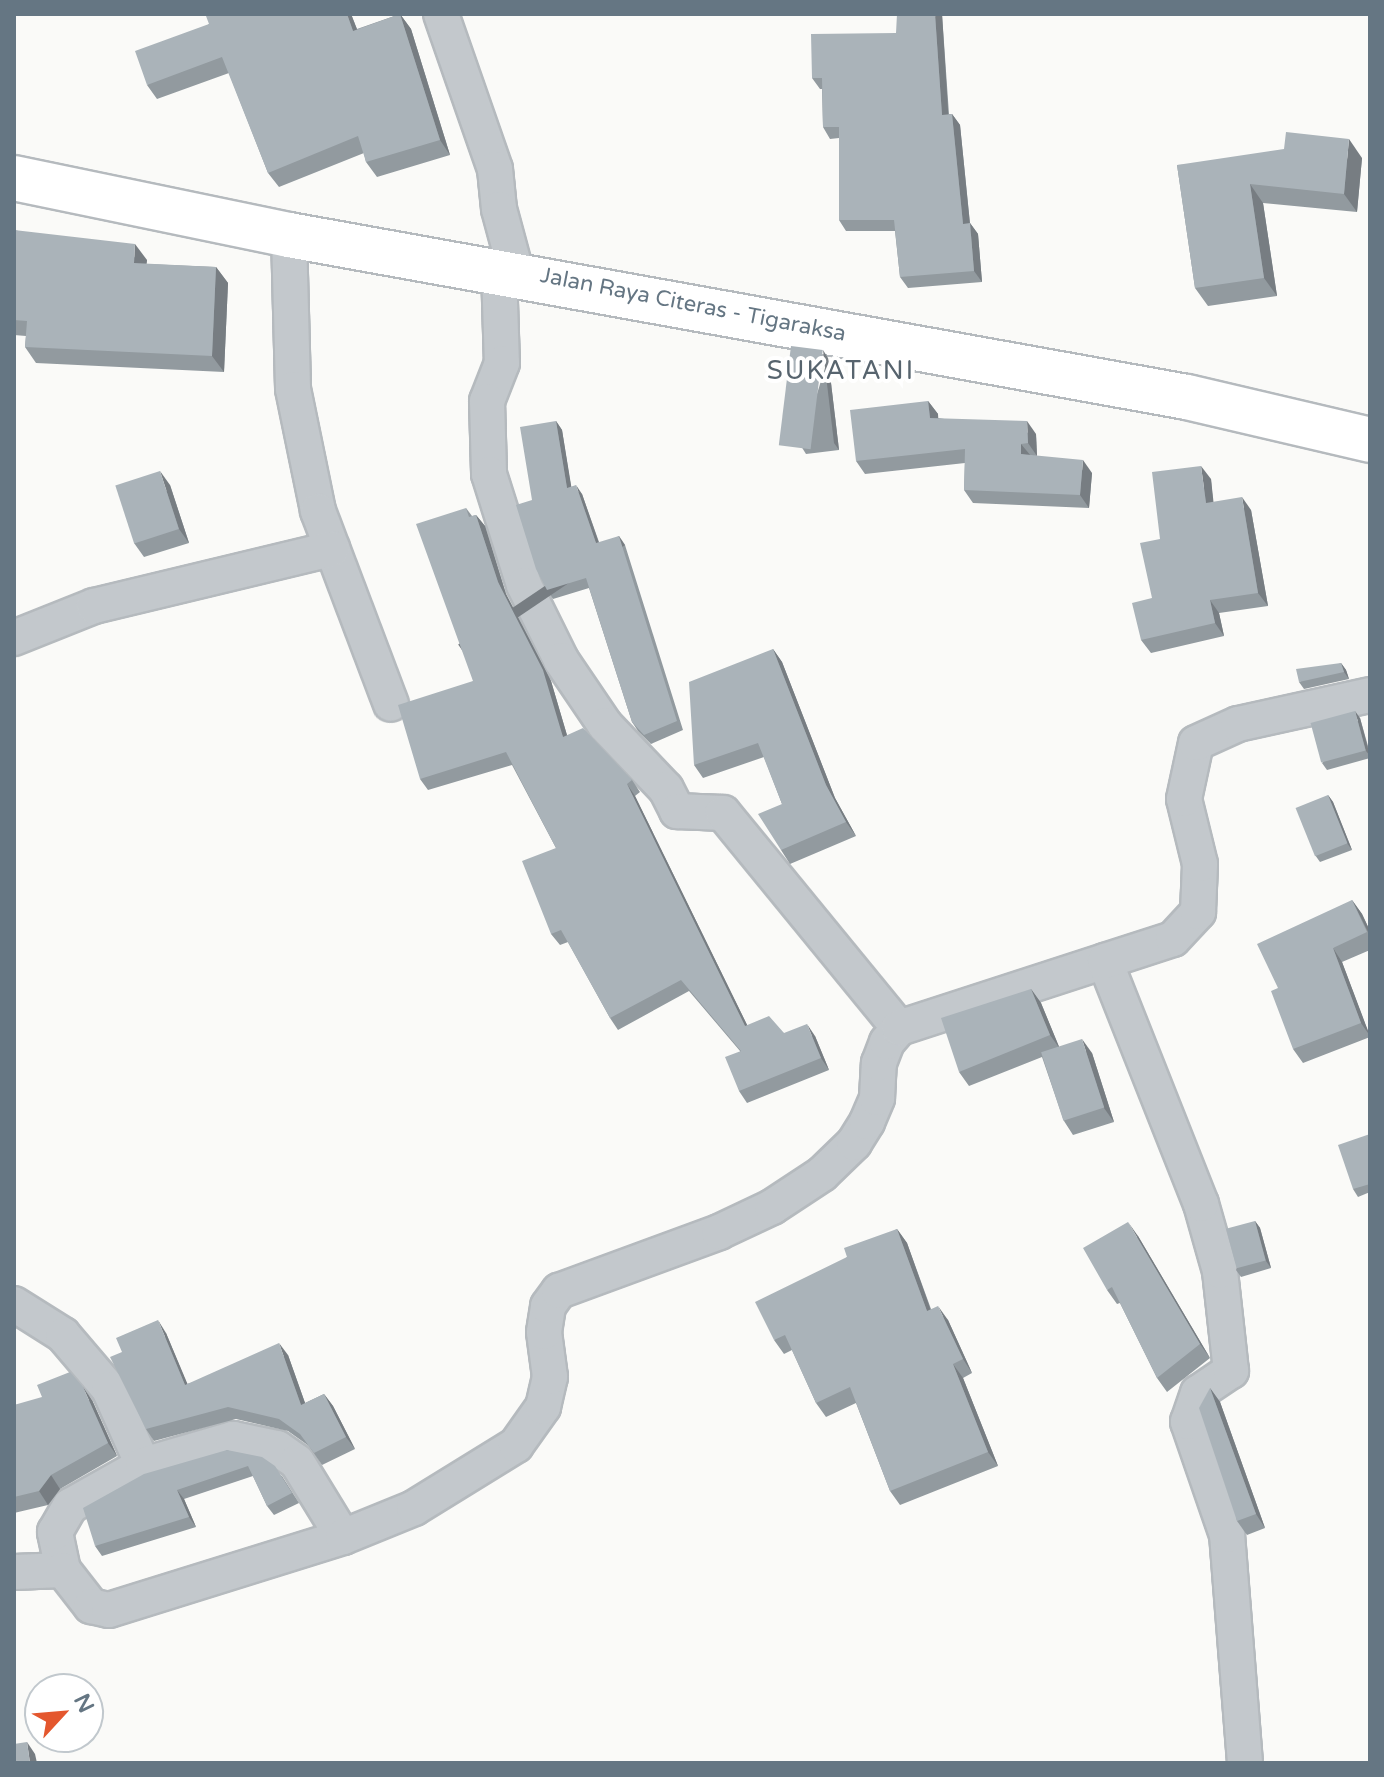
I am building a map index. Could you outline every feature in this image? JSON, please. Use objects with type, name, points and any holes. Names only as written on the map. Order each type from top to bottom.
[{"type":"main road","name":"Jalan Raya Citeras - Tigaraksa","points":[[14,178],[289,235],[508,271],[1187,397],[1370,440]]},
{"type":"street","points":[[441,14],[495,169],[508,271],[502,363],[487,401],[489,474],[524,585],[561,660],[605,725],[666,789],[677,811],[723,813],[899,1028]]},
{"type":"street","points":[[289,235],[293,389],[318,511],[391,704]]},
{"type":"street","points":[[14,638],[94,606],[332,549]]},
{"type":"street","points":[[343,1537],[297,1462],[277,1448],[233,1439],[143,1465],[70,1506],[55,1532],[63,1570],[91,1606],[109,1610],[343,1537],[414,1508],[516,1445],[543,1407],[550,1377],[544,1332],[548,1306],[559,1291],[759,1213],[840,1157],[867,1122],[877,1098],[879,1063],[899,1028],[1173,939],[1198,912],[1200,864],[1184,799],[1196,743],[1238,724],[1370,695]]},
{"type":"street","points":[[1105,961],[1201,1204],[1220,1271],[1231,1371],[1198,1393],[1188,1422],[1227,1535],[1245,1763]]},
{"type":"street","points":[[14,1304],[63,1335],[109,1389],[143,1465]]},
{"type":"street","points":[[14,1572],[63,1570]]},
{"type":"building","points":[[347,14],[353,31],[400,14],[440,140],[366,162],[358,136],[268,173],[222,57],[147,85],[135,51],[209,24],[206,16]]},
{"type":"building","points":[[897,14],[935,14],[942,115],[952,114],[963,224],[970,223],[974,271],[900,277],[894,220],[839,220],[839,127],[823,127],[822,78],[812,78],[811,34],[896,33]]},
{"type":"building","points":[[1286,132],[1349,139],[1344,194],[1250,184],[1264,278],[1195,288],[1177,165],[1284,149]]},
{"type":"building","points":[[14,230],[135,244],[134,263],[216,267],[212,356],[25,347],[27,321],[14,320]]},
{"type":"building","points":[[791,346],[823,350],[811,449],[779,445]]},
{"type":"building","points":[[928,401],[930,418],[1027,421],[1028,443],[1021,444],[1021,454],[1083,460],[1080,495],[964,490],[965,449],[856,461],[850,410]]},
{"type":"building","points":[[556,421],[567,488],[576,485],[596,543],[619,536],[677,721],[644,735],[632,722],[586,578],[547,590],[536,569],[516,505],[532,500],[520,427]]},
{"type":"building","points":[[1201,466],[1206,503],[1242,497],[1258,593],[1210,600],[1215,623],[1141,640],[1132,603],[1152,598],[1140,543],[1160,539],[1152,472]]},
{"type":"building","points":[[160,471],[179,529],[134,544],[115,486]]},
{"type":"building","points":[[466,508],[469,517],[476,515],[498,582],[543,670],[563,737],[583,728],[632,780],[627,784],[745,1026],[769,1016],[784,1033],[807,1024],[821,1058],[739,1091],[725,1057],[741,1051],[681,980],[610,1018],[561,930],[551,934],[522,861],[556,848],[506,752],[420,779],[398,705],[473,681],[416,524]]},
{"type":"building","points":[[773,649],[826,785],[846,822],[781,850],[758,814],[782,804],[758,743],[694,765],[689,682]]},
{"type":"building","points":[[1341,663],[1344,672],[1299,682],[1296,669]]},
{"type":"building","points":[[1355,711],[1366,751],[1321,763],[1311,723]]},
{"type":"building","points":[[1328,795],[1347,843],[1315,856],[1296,808]]},
{"type":"building","points":[[1352,900],[1367,932],[1333,948],[1361,1023],[1293,1049],[1271,991],[1278,988],[1257,944]]},
{"type":"building","points":[[1031,989],[1050,1035],[959,1072],[941,1018]]},
{"type":"building","points":[[1082,1039],[1104,1107],[1063,1121],[1041,1052]]},
{"type":"building","points":[[1370,1134],[1370,1184],[1353,1189],[1338,1145]]},
{"type":"building","points":[[1255,1221],[1266,1261],[1237,1268],[1226,1229]]},
{"type":"building","points":[[1128,1222],[1200,1344],[1157,1378],[1112,1287],[1107,1290],[1083,1248]]},
{"type":"building","points":[[897,1229],[927,1311],[938,1306],[963,1359],[953,1364],[988,1452],[890,1491],[850,1387],[816,1403],[785,1335],[774,1340],[755,1302],[847,1257],[844,1248]]},
{"type":"building","points":[[158,1320],[185,1385],[279,1343],[301,1405],[324,1394],[346,1437],[314,1453],[300,1434],[279,1419],[228,1407],[146,1429],[110,1357],[122,1352],[116,1338]]},
{"type":"building","points":[[70,1372],[83,1387],[108,1443],[51,1475],[39,1491],[14,1497],[14,1405],[42,1397],[37,1385]]},
{"type":"building","points":[[1210,1388],[1256,1514],[1237,1521],[1199,1408]]},
{"type":"building","points":[[227,1450],[262,1457],[275,1466],[292,1493],[267,1506],[248,1466],[177,1490],[189,1517],[95,1546],[83,1508],[144,1474]]},
{"type":"building","points":[[24,1742],[24,1753],[29,1753],[30,1763],[14,1763],[14,1744]]},
{"type":"district","name":"SUKATANI","points":[[841,371]]}]
